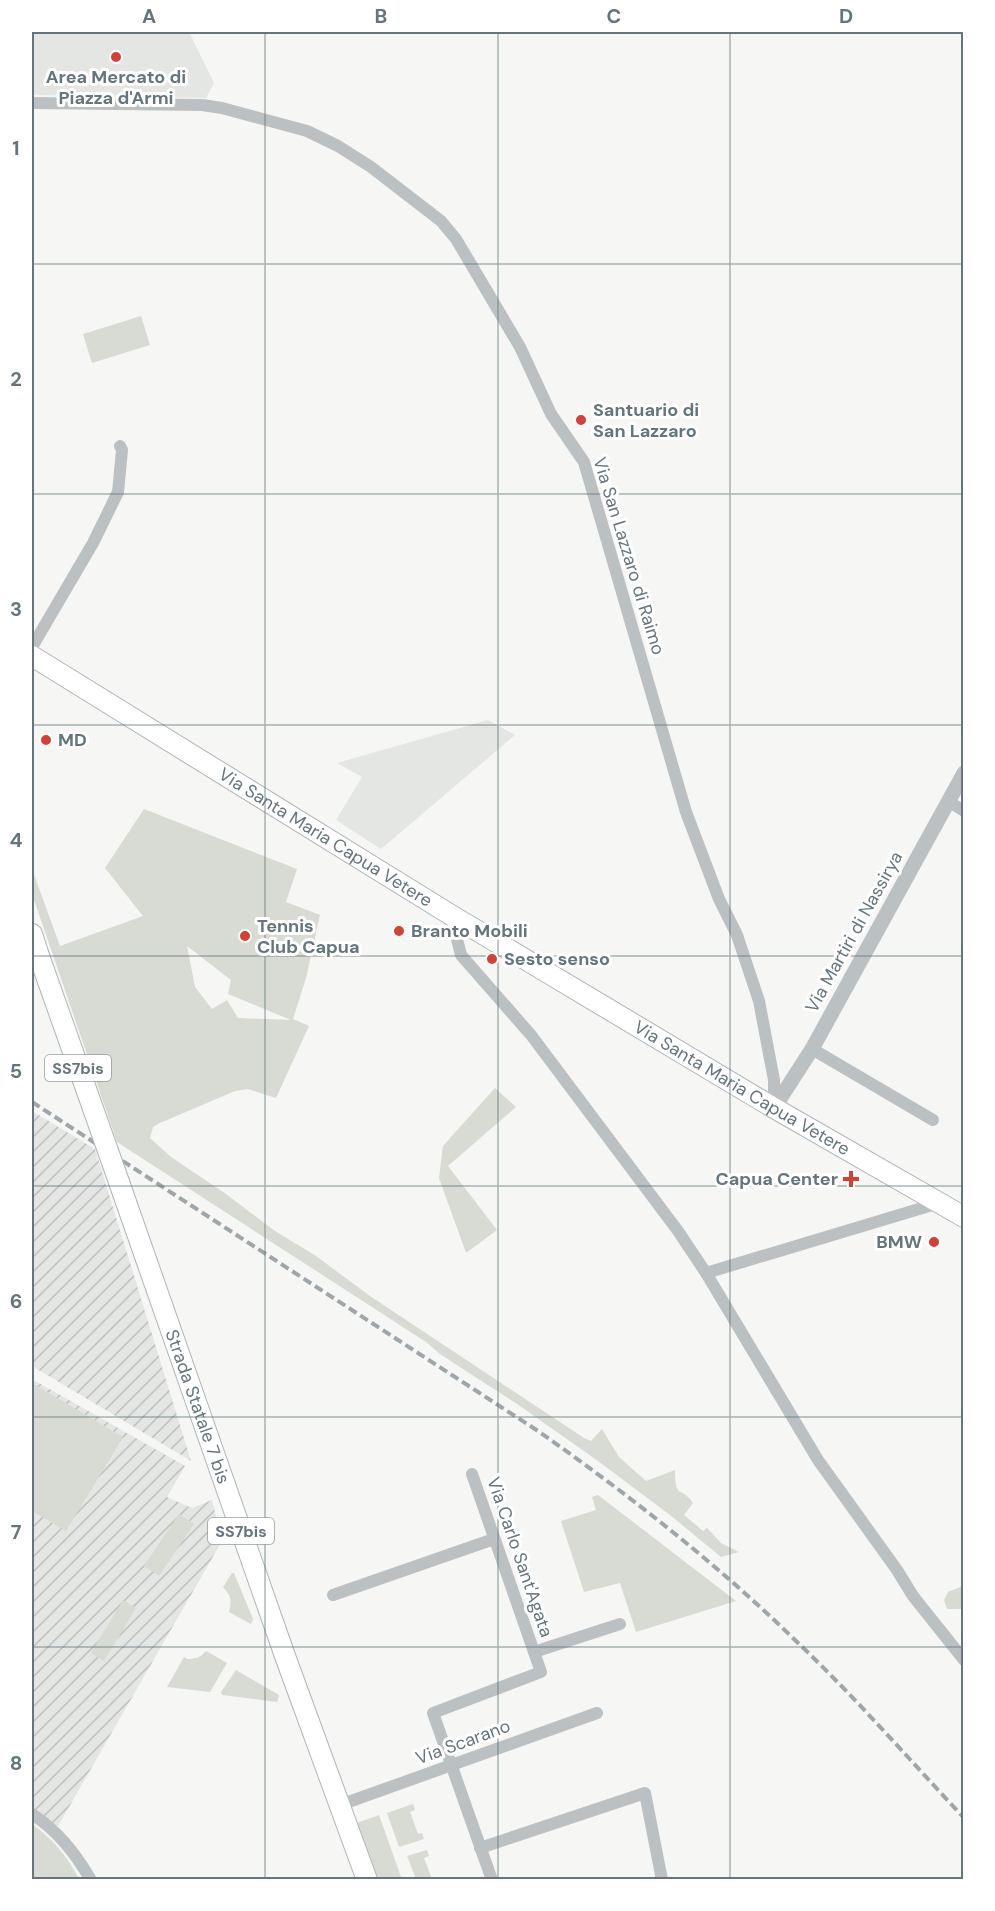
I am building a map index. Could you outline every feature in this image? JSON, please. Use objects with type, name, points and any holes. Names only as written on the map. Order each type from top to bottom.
[{"type":"main road","name":"Via Santa Maria Capua Vetere","points":[[32,656],[451,915],[963,1217]]},
{"type":"main road","name":"Strada Statale 7 bis","points":[[32,934],[281,1645],[367,1880]]},
{"type":"street","name":"Via San Lazzaro di Raimo","points":[[32,103],[202,105],[222,108],[307,131],[338,146],[371,167],[441,222],[456,239],[520,347],[551,414],[584,462],[686,812],[719,899],[737,935],[759,1001],[774,1080],[774,1107]]},
{"type":"street","points":[[32,647],[93,543],[118,492],[122,450],[120,446]]},
{"type":"street","name":"Via Martiri di Nassirya","points":[[774,1107],[812,1049],[963,773]]},
{"type":"street","points":[[948,801],[963,811]]},
{"type":"street","points":[[451,915],[460,955],[531,1035],[678,1231],[706,1273],[818,1460],[913,1596],[963,1660]]},
{"type":"street","points":[[812,1049],[933,1120]]},
{"type":"street","points":[[706,1273],[939,1203]]},
{"type":"street","name":"Via Carlo Sant'Agata","points":[[472,1474],[541,1672],[433,1713],[492,1880]]},
{"type":"street","points":[[333,1594],[494,1539]]},
{"type":"street","name":"Via Carlo Sant'Agata","points":[[534,1652],[620,1624]]},
{"type":"street","name":"Via Scarano","points":[[340,1805],[597,1713]]},
{"type":"street","points":[[480,1848],[645,1793],[662,1880]]},
{"type":"street","points":[[32,1814],[50,1826],[74,1853],[91,1880]]},
{"type":"shaded area","name":"Area Mercato di Piazza d'Armi","points":[[32,32],[189,32],[214,83],[206,98],[32,95]]},
{"type":"shaded area","points":[[141,316],[150,345],[92,363],[83,334]]},
{"type":"shaded area","points":[[488,720],[515,735],[381,849],[336,820],[362,777],[337,763]]},
{"type":"shaded area","points":[[144,809],[297,869],[286,902],[320,915],[306,978],[293,1019],[309,1026],[276,1098],[248,1089],[235,1091],[160,1123],[153,1127],[150,1138],[171,1157],[275,1231],[316,1256],[370,1296],[584,1438],[591,1441],[602,1429],[619,1457],[646,1481],[675,1470],[676,1486],[693,1503],[684,1515],[703,1531],[707,1528],[721,1543],[739,1552],[721,1557],[598,1461],[517,1404],[440,1354],[426,1342],[117,1142],[32,894],[32,869],[60,946],[143,916],[105,868]],"holes":[[[187,946],[231,980],[228,994],[291,1020],[238,1018],[227,1000],[212,1009],[195,987]]]},
{"type":"shaded area","points":[[495,1088],[516,1107],[448,1166],[497,1230],[466,1253],[439,1178],[443,1146]]},
{"type":"shaded area","points":[[32,1111],[95,1149],[191,1461],[32,1366]]},
{"type":"shaded area","points":[[32,1379],[185,1466],[167,1497],[192,1508],[212,1500],[222,1541],[58,1826],[32,1809]]},
{"type":"shaded area","points":[[32,1383],[123,1437],[66,1531],[32,1511]]},
{"type":"shaded area","points":[[598,1495],[736,1601],[636,1632],[620,1583],[584,1592],[561,1521],[596,1510],[592,1497]]},
{"type":"shaded area","points":[[179,1514],[194,1524],[159,1576],[144,1566]]},
{"type":"shaded area","points":[[234,1573],[253,1619],[251,1624],[229,1612],[230,1598],[223,1587]]},
{"type":"shaded area","points":[[963,1586],[963,1609],[947,1609],[944,1600],[948,1592]]},
{"type":"shaded area","points":[[123,1600],[136,1608],[104,1661],[91,1653]]},
{"type":"shaded area","points":[[206,1651],[227,1663],[210,1692],[167,1687],[184,1657],[195,1658]]},
{"type":"shaded area","points":[[236,1670],[279,1695],[277,1702],[222,1695],[221,1692]]},
{"type":"shaded area","points":[[413,1804],[415,1810],[410,1812],[418,1834],[422,1833],[424,1839],[399,1847],[387,1813]]},
{"type":"shaded area","points":[[379,1815],[401,1877],[377,1879],[357,1823]]},
{"type":"shaded area","points":[[32,1824],[59,1849],[79,1879],[32,1879]]},
{"type":"shaded area","points":[[427,1850],[429,1856],[424,1858],[432,1879],[416,1879],[407,1856]]},
{"type":"railway","points":[[32,1102],[538,1431],[638,1505],[734,1584],[817,1661],[964,1818]]},
{"type":"place","name":"Area Mercato di Piazza d'Armi","points":[[116,57]]},
{"type":"place","name":"Santuario di San Lazzaro","points":[[581,420]]},
{"type":"place","name":"MD","points":[[46,740]]},
{"type":"place","name":"Branto Mobili","points":[[399,931]]},
{"type":"place","name":"Tennis Club Capua","points":[[245,936]]},
{"type":"place","name":"Sesto senso","points":[[492,959]]},
{"type":"place","name":"Capua Center","points":[[851,1179]]},
{"type":"place","name":"BMW","points":[[934,1242]]}]
